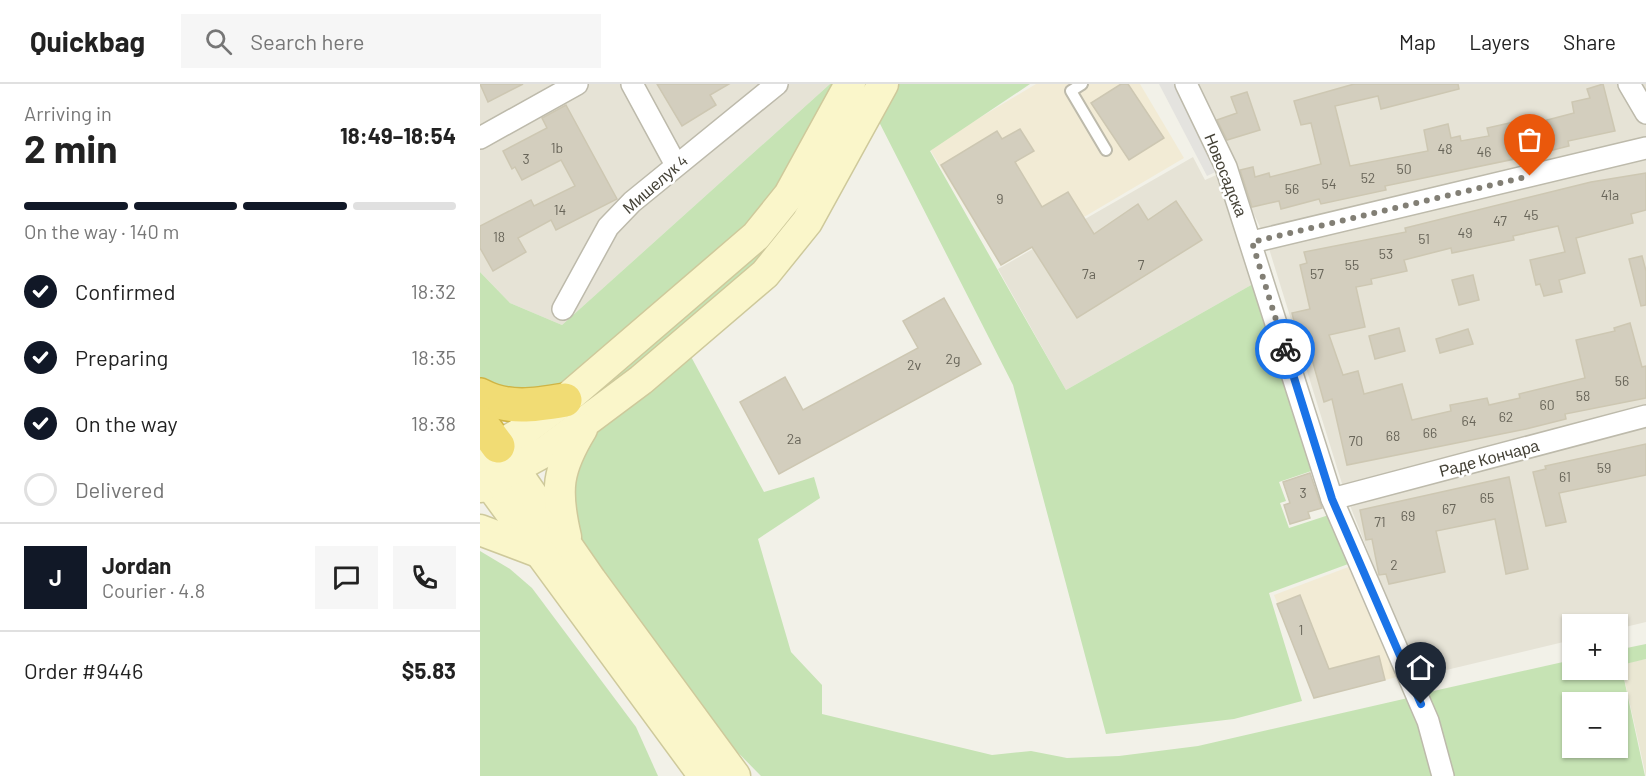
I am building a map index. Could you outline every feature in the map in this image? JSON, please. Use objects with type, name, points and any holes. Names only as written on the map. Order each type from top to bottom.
[{"type":"highway","points":[[480,395],[490,400],[513,405],[576,410]]},
{"type":"street","points":[[480,138],[577,84]]},
{"type":"street","points":[[632,84],[676,165]]},
{"type":"street","name":"Мишелук 4","points":[[563,309],[609,227],[632,202],[777,84]]},
{"type":"street","points":[[554,549],[561,467],[576,410],[756,236],[789,195],[850,84]]},
{"type":"street","points":[[735,776],[688,732],[489,462],[576,410],[641,380],[772,266],[807,222],[828,188],[882,84]]},
{"type":"street","name":"Новосадска","points":[[1186,84],[1226,167],[1252,242],[1332,499],[1428,721],[1443,776]]},
{"type":"street","points":[[1629,84],[1646,112]]},
{"type":"street","points":[[1252,242],[1646,148]]},
{"type":"street","name":"Раде Кончара","points":[[1332,499],[1646,416]]},
{"type":"street","points":[[480,530],[554,549]]},
{"type":"street","points":[[688,732],[689,776]]},
{"type":"street","points":[[688,732],[704,776]]},
{"type":"street","points":[[688,732],[746,776]]},
{"type":"lane","points":[[1082,84],[1071,92],[1106,150]]},
{"type":"shaded area","points":[[480,84],[830,84],[562,325],[510,303],[480,272]]},
{"type":"shaded area","points":[[1036,84],[1140,84],[1184,158],[1001,266],[929,148]]},
{"type":"shaded area","points":[[1159,84],[1186,84],[1226,167],[1207,176]]},
{"type":"shaded area","points":[[1190,84],[1646,84],[1646,622],[1628,626],[1628,614],[1562,614],[1562,642],[1417,677],[1344,490],[1266,239]]},
{"type":"shaded area","points":[[1193,157],[1205,180],[1223,172],[1267,276],[1066,390],[998,269]]},
{"type":"shaded area","points":[[1359,563],[1401,676],[1314,698],[1274,595]]},
{"type":"shaded area","points":[[1646,659],[1646,776],[1625,680],[1628,680],[1628,663]]},
{"type":"green space","points":[[830,84],[840,84],[793,165],[749,229],[613,347],[552,389],[508,392],[480,386],[480,272],[510,303],[562,325]]},
{"type":"green space","points":[[863,84],[871,84],[808,203],[763,258],[596,400],[589,395],[757,251]]},
{"type":"green space","points":[[888,84],[1030,84],[930,151],[1066,390],[1267,276],[1326,466],[1279,482],[1286,501],[1280,503],[1289,528],[1341,511],[1359,560],[1269,593],[1302,701],[1234,719],[1106,734],[1013,385],[875,114]]},
{"type":"green space","points":[[688,351],[764,492],[814,477],[820,498],[758,539],[791,652],[822,685],[822,714],[992,755],[1031,751],[1067,758],[1119,756],[1198,746],[1408,698],[1423,724],[1437,776],[761,776],[698,712],[581,555],[566,468],[574,447]]},
{"type":"green space","points":[[480,551],[510,569],[532,588],[636,727],[658,776],[480,776]]},
{"type":"green space","points":[[1646,644],[1646,659],[1628,663],[1628,648]]},
{"type":"green space","points":[[1562,662],[1562,680],[1624,680],[1627,692],[1562,692],[1562,758],[1628,758],[1628,697],[1645,776],[1449,776],[1433,720],[1429,692]]},
{"type":"building","points":[[480,84],[523,84],[488,102]]},
{"type":"building","points":[[657,84],[729,84],[710,95],[716,105],[682,126]]},
{"type":"building","points":[[1121,84],[1128,84],[1164,138],[1129,160],[1091,103]]},
{"type":"building","points":[[1354,84],[1458,84],[1459,89],[1381,109],[1378,96],[1335,106],[1350,166],[1428,151],[1424,130],[1448,124],[1451,138],[1460,136],[1461,141],[1489,136],[1487,128],[1527,119],[1528,125],[1574,113],[1572,102],[1590,98],[1587,89],[1603,84],[1615,131],[1568,141],[1569,146],[1529,156],[1385,186],[1386,190],[1321,204],[1319,199],[1281,209],[1279,201],[1252,207],[1240,170],[1253,167],[1255,177],[1269,173],[1270,177],[1321,164],[1311,123],[1301,125],[1294,101]]},
{"type":"building","points":[[1247,92],[1260,130],[1227,140],[1217,120],[1237,113],[1231,97]]},
{"type":"building","points":[[566,105],[617,199],[556,230],[551,220],[518,238],[526,252],[493,271],[480,248],[480,226],[531,200],[534,206],[575,186],[561,160],[522,180],[515,167],[512,169],[503,151],[547,128],[542,118]]},
{"type":"building","points":[[1020,129],[1034,151],[1015,162],[1042,207],[1068,192],[1094,234],[1138,204],[1148,220],[1176,201],[1202,240],[1077,318],[1032,247],[1001,265],[941,165],[997,131],[1002,139]]},
{"type":"building","points":[[1646,173],[1646,210],[1631,214],[1633,223],[1576,238],[1585,273],[1559,280],[1562,292],[1544,296],[1540,284],[1536,285],[1530,260],[1565,252],[1558,226],[1513,236],[1514,240],[1452,253],[1451,248],[1404,260],[1407,271],[1371,279],[1372,284],[1356,287],[1365,327],[1329,335],[1343,375],[1358,371],[1364,394],[1402,384],[1412,420],[1451,411],[1450,405],[1487,398],[1489,405],[1520,398],[1519,394],[1585,378],[1576,340],[1615,331],[1614,328],[1630,323],[1642,367],[1646,366],[1646,398],[1565,414],[1566,419],[1526,429],[1347,465],[1332,399],[1324,402],[1310,352],[1302,354],[1292,313],[1310,309],[1300,265],[1307,263],[1304,252],[1406,232],[1405,228],[1591,182]]},
{"type":"building","points":[[1642,256],[1646,271],[1646,305],[1641,306],[1629,259]]},
{"type":"building","points":[[1473,275],[1479,300],[1459,305],[1452,280]]},
{"type":"building","points":[[944,298],[981,364],[779,474],[740,402],[785,377],[803,410],[918,348],[903,321]]},
{"type":"building","points":[[1399,328],[1405,351],[1375,359],[1369,336]]},
{"type":"building","points":[[1468,329],[1473,344],[1440,353],[1436,339]]},
{"type":"building","points":[[1646,444],[1646,475],[1559,493],[1566,522],[1546,526],[1533,472],[1546,469],[1545,466]]},
{"type":"building","points":[[1310,473],[1322,508],[1308,512],[1310,518],[1290,524],[1284,505],[1290,503],[1283,482]]},
{"type":"building","points":[[1509,477],[1528,569],[1506,574],[1495,519],[1436,531],[1445,572],[1389,584],[1386,574],[1379,575],[1372,539],[1366,540],[1360,510]]},
{"type":"building","points":[[1300,595],[1329,669],[1379,656],[1385,680],[1314,698],[1277,604]]},
{"type":"way so far","points":[[1285,349],[1252,242],[1530,176]]},
{"type":"route","points":[[1285,349],[1332,499],[1421,704]]}]
